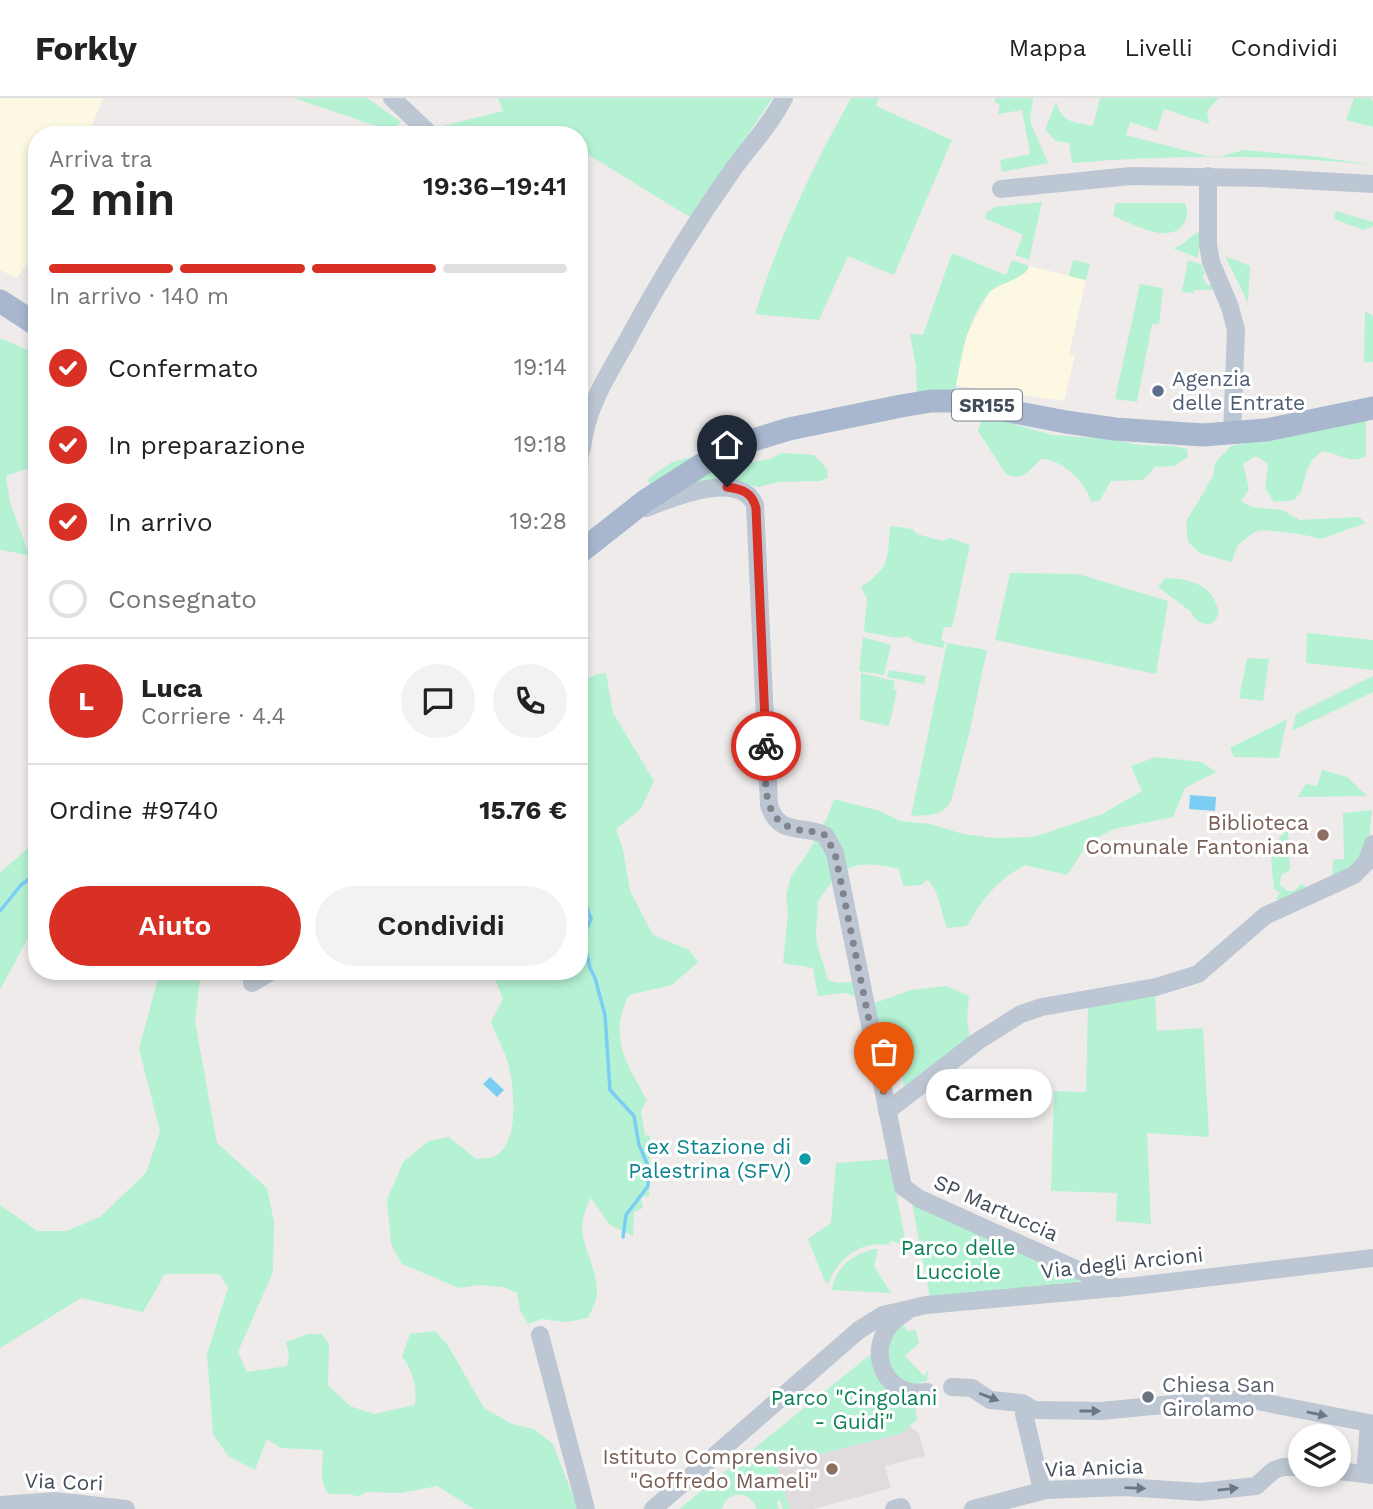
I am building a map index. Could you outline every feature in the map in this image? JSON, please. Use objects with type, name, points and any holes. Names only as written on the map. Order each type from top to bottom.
[{"type":"main road","points":[[0,301],[28,319]]},
{"type":"main road","name":"SR155","points":[[588,545],[622,517],[706,462],[751,440],[789,429],[931,401],[971,402],[1066,422],[1128,431],[1184,434],[1231,434],[1289,426],[1373,408]]},
{"type":"street","points":[[392,98],[422,126]]},
{"type":"street","points":[[588,416],[594,400],[652,296],[698,222],[734,168],[775,115],[784,98]]},
{"type":"street","points":[[1001,189],[1119,176],[1208,176],[1373,184]]},
{"type":"street","points":[[1208,176],[1208,245],[1211,262],[1228,300],[1236,330],[1231,434]]},
{"type":"street","points":[[1330,183],[1373,196]]},
{"type":"street","name":"SP Martuccia","points":[[622,517],[676,497],[714,488],[739,489],[754,501],[769,805],[775,817],[785,825],[820,833],[828,838],[837,857],[887,1111],[902,1182],[907,1191],[1118,1288]]},
{"type":"street","points":[[887,1111],[978,1041],[1025,1012],[1156,987],[1198,974],[1265,916],[1354,875],[1366,863],[1373,844]]},
{"type":"street","points":[[252,982],[256,980]]},
{"type":"street","name":"Via degli Arcioni","points":[[859,1330],[877,1317],[943,1303],[1118,1288],[1373,1258]]},
{"type":"street","points":[[879,1355],[885,1330],[896,1318],[912,1308]]},
{"type":"street","points":[[653,1509],[859,1330],[867,1328],[873,1333],[878,1343],[883,1369],[898,1386],[911,1392],[927,1392]]},
{"type":"street","points":[[540,1335],[586,1509]]},
{"type":"street","points":[[952,1387],[972,1388],[990,1400],[1022,1403],[1034,1410],[1101,1411],[1226,1399],[1257,1401],[1369,1423],[1369,1475],[1351,1473]]},
{"type":"street","points":[[1026,1406],[1024,1414],[1042,1490]]},
{"type":"street","name":"Via Anicia","points":[[982,1506],[1042,1490],[1095,1487],[1200,1492],[1256,1486],[1274,1470],[1288,1467]]},
{"type":"street","name":"Via Cori","points":[[0,1505],[55,1501],[126,1509]]},
{"type":"street","points":[[894,1509],[902,1509]]},
{"type":"shaded area","points":[[0,98],[103,98],[92,126],[28,126],[28,262],[17,278],[0,270]]},
{"type":"shaded area","points":[[1029,266],[1086,280],[1069,354],[1075,356],[1064,401],[956,385],[965,338],[990,291],[1026,273]]},
{"type":"shaded area","name":"Istituto Comprensivo \"Goffredo Mameli\"","points":[[909,1426],[919,1433],[925,1456],[885,1466],[891,1488],[814,1509],[790,1509],[776,1465],[900,1434]]},
{"type":"green space","points":[[294,98],[367,98],[401,122],[397,126],[376,126]]},
{"type":"green space","points":[[498,98],[772,98],[693,219],[588,155],[588,126],[442,126],[503,111]]},
{"type":"green space","points":[[851,98],[879,98],[876,106],[952,140],[894,275],[848,256],[819,320],[755,314],[797,203]]},
{"type":"green space","points":[[996,98],[1033,98],[1030,121],[1048,163],[1002,172],[1000,160],[1030,154],[1022,110],[998,114],[1000,105],[994,102]]},
{"type":"green space","points":[[1100,98],[1219,98],[1207,111],[1209,124],[1164,109],[1157,131],[1130,122],[1126,135],[1211,157],[1072,163],[1069,143],[1056,141],[1045,130],[1056,102],[1065,118],[1093,126]]},
{"type":"green space","points":[[1354,98],[1370,98],[1373,101],[1373,127],[1346,120]]},
{"type":"green space","points":[[1244,150],[1373,165],[1261,157],[1219,157]]},
{"type":"green space","points":[[1042,202],[1029,260],[1015,255],[1023,235],[985,218],[986,213],[995,207]]},
{"type":"green space","points":[[1116,203],[1185,203],[1187,217],[1176,231],[1159,233],[1113,216]]},
{"type":"green space","points":[[1336,211],[1373,222],[1373,226],[1363,230],[1334,219]]},
{"type":"green space","points":[[1200,232],[1198,258],[1173,248],[1181,245]]},
{"type":"green space","points":[[952,253],[1006,275],[1012,260],[1029,266],[1021,275],[993,289],[974,316],[965,342],[954,396],[917,397],[916,367],[910,334],[923,335]]},
{"type":"green space","points":[[1225,256],[1250,266],[1248,303]]},
{"type":"green space","points":[[1073,260],[1090,264],[1086,280],[1069,276]]},
{"type":"green space","points":[[1188,260],[1201,264],[1205,275],[1202,276],[1207,285],[1212,284],[1213,290],[1182,292]]},
{"type":"green space","points":[[1140,284],[1163,288],[1159,324],[1152,324],[1137,402],[1115,399]]},
{"type":"green space","points":[[1365,311],[1373,316],[1373,362],[1364,362]]},
{"type":"green space","points":[[0,338],[28,350],[28,468],[6,476],[10,502],[28,555],[0,550]]},
{"type":"green space","points":[[989,417],[1052,435],[1108,439],[1140,445],[1175,446],[1187,449],[1188,457],[1174,466],[1155,467],[1143,480],[1111,481],[1100,500],[1091,502],[1084,486],[1072,473],[1049,460],[1041,459],[1021,476],[1006,474],[978,431],[982,419]]},
{"type":"green space","points":[[1366,419],[1366,456],[1350,459],[1322,451],[1313,459],[1301,492],[1294,500],[1274,502],[1265,488],[1268,464],[1256,456],[1243,464],[1249,489],[1241,501],[1252,507],[1282,510],[1300,520],[1359,517],[1366,523],[1321,539],[1264,530],[1254,532],[1237,546],[1232,562],[1199,553],[1188,541],[1186,522],[1213,476],[1215,463],[1231,446]]},
{"type":"green space","points":[[712,453],[730,460],[753,462],[770,459],[782,453],[814,455],[827,469],[828,478],[820,481],[778,482],[759,487],[720,481],[651,488],[649,478],[672,462]]},
{"type":"green space","points":[[890,526],[912,529],[917,534],[942,541],[951,538],[970,545],[952,627],[944,627],[941,640],[945,642],[943,648],[916,642],[908,636],[898,638],[864,632],[867,599],[861,587],[878,574],[886,562]]},
{"type":"green space","points":[[1010,573],[1078,574],[1168,601],[1156,674],[995,640]]},
{"type":"green space","points":[[1165,578],[1192,582],[1207,590],[1219,614],[1214,622],[1208,625],[1197,621],[1190,611],[1158,587]]},
{"type":"green space","points":[[1307,633],[1373,640],[1373,670],[1306,663]]},
{"type":"green space","points":[[863,637],[891,645],[884,675],[859,671]]},
{"type":"green space","points":[[947,643],[987,650],[951,801],[939,813],[911,816]]},
{"type":"green space","points":[[1247,658],[1269,659],[1263,701],[1239,698]]},
{"type":"green space","points":[[889,670],[926,676],[924,684],[887,677]]},
{"type":"green space","points":[[606,673],[613,713],[654,781],[641,809],[616,829],[623,850],[630,891],[653,935],[689,950],[698,962],[672,985],[629,995],[623,1010],[620,1024],[622,1049],[647,1100],[641,1111],[645,1135],[650,1136],[649,1196],[641,1198],[643,1208],[634,1212],[633,1236],[610,1225],[591,1198],[585,1212],[583,1235],[596,1279],[597,1292],[588,1318],[567,1322],[542,1319],[528,1324],[520,1310],[517,1293],[503,1287],[480,1285],[459,1288],[402,1264],[391,1244],[387,1200],[403,1162],[429,1141],[449,1137],[476,1159],[493,1157],[508,1141],[512,1128],[512,1086],[506,1058],[491,1022],[503,999],[496,980],[588,980],[588,679]]},
{"type":"green space","points":[[861,673],[895,681],[893,689],[897,690],[889,726],[860,720]]},
{"type":"green space","points":[[1373,676],[1373,692],[1292,731],[1296,714]]},
{"type":"green space","points":[[1287,719],[1279,758],[1234,757],[1230,748]]},
{"type":"green space","points":[[1156,757],[1202,762],[1216,772],[1185,788],[1173,817],[1114,829],[1089,842],[1067,875],[1025,865],[1015,871],[992,891],[967,926],[947,928],[937,895],[927,880],[921,885],[903,886],[899,869],[884,866],[860,865],[842,873],[817,904],[816,939],[828,980],[837,983],[854,982],[856,997],[845,993],[818,996],[813,968],[783,963],[788,913],[786,896],[791,876],[809,851],[834,799],[880,811],[900,821],[930,824],[963,834],[993,838],[1034,837],[1102,814],[1142,791],[1131,766]]},
{"type":"green space","points":[[1322,770],[1347,777],[1367,796],[1298,797],[1306,784],[1317,786]]},
{"type":"green space","points":[[1372,810],[1369,838],[1360,861],[1332,880],[1333,860],[1344,859],[1343,813]]},
{"type":"green space","points":[[1285,832],[1288,832],[1290,870],[1281,875],[1280,885],[1287,891],[1294,891],[1301,884],[1310,889],[1286,900],[1276,899],[1280,893],[1274,889],[1272,865],[1275,845]]},
{"type":"green space","points":[[28,848],[28,938],[0,990],[0,873]]},
{"type":"green space","points":[[158,980],[200,980],[195,1021],[217,1143],[267,1188],[274,1222],[273,1272],[238,1352],[247,1372],[287,1366],[289,1355],[286,1342],[308,1334],[322,1334],[329,1345],[328,1385],[350,1406],[374,1414],[415,1405],[413,1379],[402,1356],[410,1334],[435,1331],[447,1344],[484,1408],[512,1424],[534,1429],[553,1444],[578,1509],[474,1509],[437,1486],[402,1493],[367,1492],[357,1497],[351,1494],[329,1494],[322,1479],[323,1450],[281,1448],[267,1439],[255,1470],[228,1456],[213,1434],[207,1354],[228,1288],[219,1274],[165,1274],[143,1312],[81,1298],[0,1348],[0,1205],[37,1231],[67,1231],[100,1217],[146,1173],[160,1131],[139,1049]]},
{"type":"green space","points":[[946,986],[969,996],[967,1019],[970,1039],[905,1092],[899,1060],[884,1062],[872,1004],[911,990]]},
{"type":"green space","points":[[1155,993],[1157,1031],[1203,1028],[1209,1137],[1147,1133],[1151,1224],[1116,1221],[1117,1193],[1051,1191],[1054,1091],[1086,1092],[1088,1005]]},
{"type":"green space","points":[[890,1159],[906,1245],[890,1241],[889,1245],[860,1248],[844,1259],[828,1284],[808,1239],[831,1223],[836,1163]]},
{"type":"green space","name":"Parco delle Lucciole","points":[[912,1203],[1074,1273],[1079,1282],[1077,1286],[930,1298]]},
{"type":"green space","points":[[878,1249],[874,1266],[891,1293],[832,1290],[837,1275],[846,1263],[859,1254]]},
{"type":"green space","points":[[903,1321],[906,1331],[916,1330],[919,1343],[905,1356],[924,1376],[928,1370],[927,1381],[920,1382],[919,1386],[900,1382],[883,1351]]},
{"type":"green space","name":"Parco \"Cingolani - Guidi\"","points":[[871,1354],[881,1381],[891,1391],[915,1406],[917,1420],[900,1434],[776,1465],[790,1509],[783,1509],[780,1500],[777,1502],[779,1509],[757,1509],[752,1500],[741,1495],[728,1498],[721,1509],[679,1509]]},
{"type":"water","points":[[1190,795],[1216,797],[1215,811],[1189,809]]},
{"type":"water","points":[[490,1077],[504,1090],[497,1097],[483,1084]]},
{"type":"waterway","points":[[0,911],[28,880]]},
{"type":"waterway","points":[[588,911],[591,919],[588,926]]},
{"type":"waterway","points":[[588,959],[605,1015],[610,1090],[634,1116],[639,1145],[649,1168],[648,1186],[626,1215],[623,1237]]},
{"type":"way so far","points":[[766,746],[768,800],[775,817],[793,829],[825,835],[835,853],[884,1094]]},
{"type":"place","name":"Agenzia delle Entrate","points":[[1158,391]]},
{"type":"place","name":"Biblioteca Comunale Fantoniana","points":[[1323,835]]},
{"type":"place","name":"Carmen","points":[[884,1094]]},
{"type":"place","name":"ex Stazione di Palestrina (SFV)","points":[[805,1159]]},
{"type":"place","name":"Chiesa San Girolamo","points":[[1148,1397]]},
{"type":"place","name":"Istituto Comprensivo \"Goffredo Mameli\"","points":[[832,1469]]},
{"type":"route","points":[[727,487],[748,494],[753,498],[756,508],[766,746]]}]
